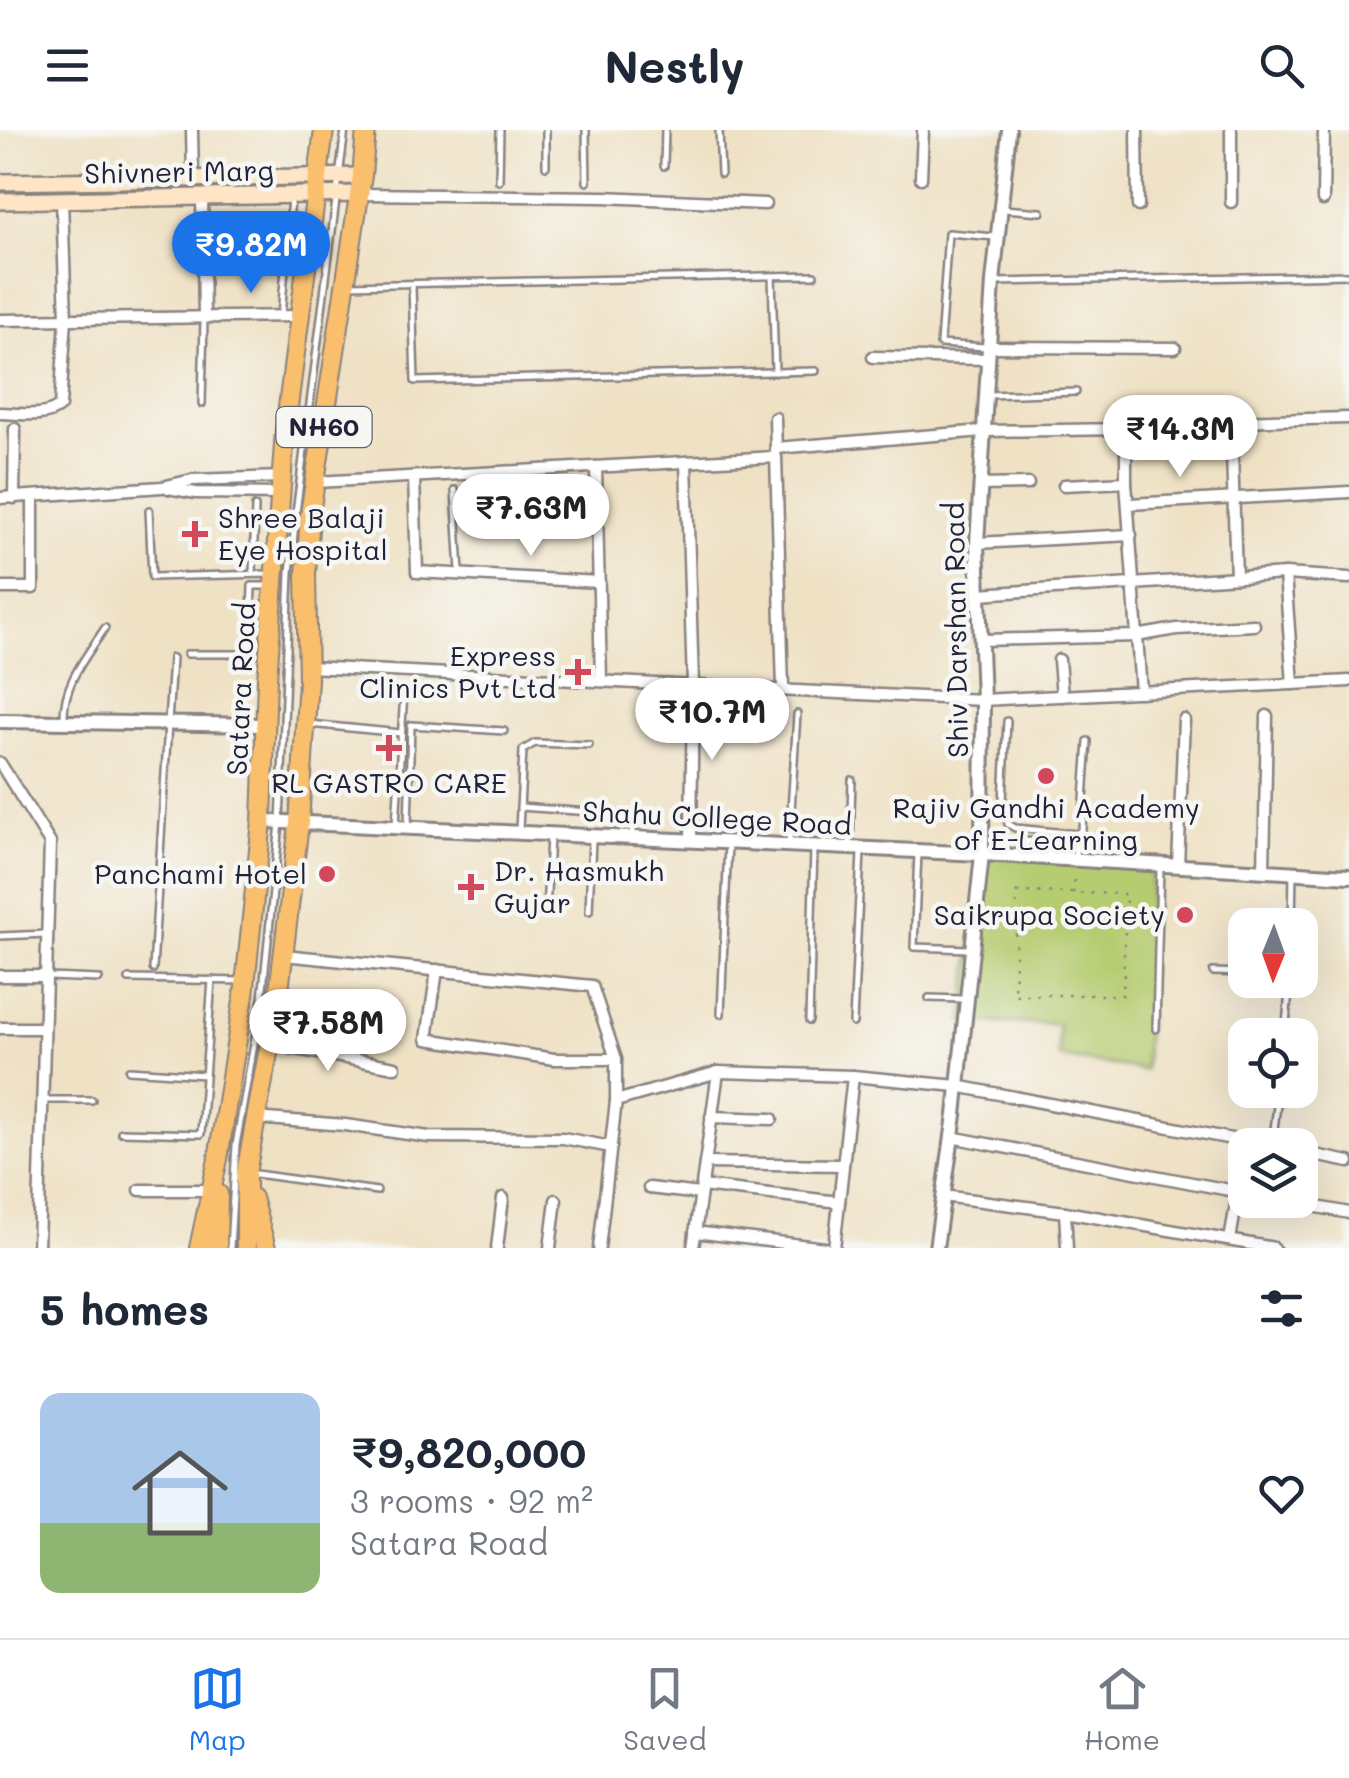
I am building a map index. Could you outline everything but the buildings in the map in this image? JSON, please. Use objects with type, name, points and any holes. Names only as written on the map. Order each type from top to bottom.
[{"type":"highway","name":"Satara Road","points":[[199,1248],[218,1159],[271,822],[266,725],[290,316],[317,185],[324,130]]},
{"type":"highway","name":"NH60","points":[[246,1248],[246,1173],[284,955],[300,824],[308,667],[306,575],[366,130]]},
{"type":"highway","points":[[217,1239],[218,1159]]},
{"type":"highway","points":[[246,1173],[266,1248]]},
{"type":"main road","name":"Shivneri Marg","points":[[0,200],[292,195],[340,176],[360,185]]},
{"type":"main road","name":"Shivneri Marg","points":[[0,182],[193,178],[317,185],[337,194],[360,185]]},
{"type":"street","points":[[192,130],[193,178]]},
{"type":"street","points":[[921,178],[922,130]]},
{"type":"street","name":"Shiv Darshan Road","points":[[936,1248],[952,1137],[982,854],[984,700],[977,543],[994,282],[1009,130]]},
{"type":"street","points":[[1137,130],[1138,206]]},
{"type":"street","points":[[1231,130],[1231,202]]},
{"type":"street","points":[[1324,130],[1324,200]]},
{"type":"street","points":[[360,185],[765,204]]},
{"type":"street","points":[[202,196],[204,317]]},
{"type":"street","points":[[0,414],[44,414],[58,409],[66,319],[62,199]]},
{"type":"street","points":[[0,320],[290,316]]},
{"type":"street","points":[[874,358],[1175,348]]},
{"type":"street","points":[[775,418],[782,688]]},
{"type":"street","points":[[316,482],[686,462],[984,431],[1126,429],[1349,418]]},
{"type":"street","points":[[1231,421],[1236,577]]},
{"type":"street","points":[[14,498],[16,429]]},
{"type":"street","points":[[1126,429],[1126,482],[1141,692]]},
{"type":"street","points":[[686,462],[693,684],[691,841]]},
{"type":"street","points":[[596,467],[600,680]]},
{"type":"street","points":[[414,476],[416,572],[598,582]]},
{"type":"street","points":[[1064,485],[1126,482]]},
{"type":"street","points":[[980,485],[1028,484]]},
{"type":"street","points":[[0,498],[162,487],[196,493],[281,486]]},
{"type":"street","points":[[1129,504],[1349,492]]},
{"type":"street","points":[[0,588],[33,588],[33,498]]},
{"type":"street","points":[[977,543],[1131,535]]},
{"type":"street","points":[[1286,574],[1292,684]]},
{"type":"street","points":[[979,594],[1286,574],[1349,578]]},
{"type":"street","points":[[981,640],[1136,636],[1254,625]]},
{"type":"street","points":[[1058,660],[1062,696]]},
{"type":"street","points":[[308,667],[984,700],[1349,681]]},
{"type":"street","points":[[1264,871],[1267,716]]},
{"type":"street","points":[[1178,866],[1184,720]]},
{"type":"street","points":[[0,721],[266,725]]},
{"type":"street","points":[[0,763],[50,843],[38,1248]]},
{"type":"street","name":"Shahu College Road","points":[[271,822],[982,854],[1349,876]]},
{"type":"street","points":[[284,955],[592,986],[616,1059],[616,1101],[599,1248]]},
{"type":"street","points":[[437,970],[427,1039],[554,1059],[616,1059]]},
{"type":"street","points":[[0,976],[46,976]]},
{"type":"street","points":[[0,1028],[44,1028]]},
{"type":"street","points":[[269,1044],[395,1067]]},
{"type":"street","points":[[616,1101],[718,1072],[853,1076],[956,1086],[1228,1138]]},
{"type":"street","points":[[692,1248],[718,1072]]},
{"type":"street","points":[[834,1248],[853,1076]]},
{"type":"street","points":[[712,1117],[772,1119]]},
{"type":"street","points":[[254,1118],[430,1137],[563,1138],[611,1147]]},
{"type":"street","points":[[952,1137],[1228,1189]]},
{"type":"street","points":[[1318,1156],[1349,1162]]},
{"type":"street","points":[[705,1162],[843,1165]]},
{"type":"street","points":[[649,1188],[839,1202]]},
{"type":"street","points":[[140,1190],[211,1190]]},
{"type":"street","points":[[944,1196],[1065,1212],[1274,1248]]},
{"type":"street","points":[[497,1248],[503,1198]]},
{"type":"street","points":[[550,1248],[556,1200]]},
{"type":"street","points":[[1318,1207],[1349,1213]]},
{"type":"street","points":[[1065,1212],[1067,1248]]},
{"type":"street","points":[[1230,1240],[1236,1218]]},
{"type":"street","points":[[695,1232],[826,1248]]},
{"type":"lane","points":[[230,1248],[236,1145],[262,998],[290,573],[345,130]]},
{"type":"lane","points":[[499,182],[500,130]]},
{"type":"lane","points":[[546,130],[546,166]]},
{"type":"lane","points":[[586,130],[587,182]]},
{"type":"lane","points":[[664,130],[664,166]]},
{"type":"lane","points":[[718,130],[720,174]]},
{"type":"lane","points":[[290,316],[292,195]]},
{"type":"lane","points":[[1000,208],[1041,212]]},
{"type":"lane","points":[[989,353],[940,344],[948,233],[998,238]]},
{"type":"lane","points":[[344,285],[814,275]]},
{"type":"lane","points":[[994,282],[1349,275]]},
{"type":"lane","points":[[772,276],[775,372]]},
{"type":"lane","points":[[412,286],[415,381],[816,371]]},
{"type":"lane","points":[[202,404],[204,317]]},
{"type":"lane","points":[[986,396],[1076,392]]},
{"type":"lane","points":[[455,490],[460,575]]},
{"type":"lane","points":[[253,574],[256,507]]},
{"type":"lane","points":[[149,510],[152,577],[253,574],[273,580]]},
{"type":"lane","points":[[187,654],[250,654],[252,586],[273,580]]},
{"type":"lane","points":[[64,722],[69,685],[105,628]]},
{"type":"lane","points":[[153,970],[172,658]]},
{"type":"lane","points":[[402,828],[404,692]]},
{"type":"lane","points":[[788,846],[797,714]]},
{"type":"lane","points":[[1007,722],[1004,816],[1008,824],[1077,834]]},
{"type":"lane","points":[[306,723],[401,734]]},
{"type":"lane","points":[[402,828],[411,725],[504,731]]},
{"type":"lane","points":[[1075,860],[1077,834],[1082,829],[1088,740]]},
{"type":"lane","points":[[519,833],[523,750],[535,742],[588,745]]},
{"type":"lane","points":[[852,780],[856,849],[853,1023]]},
{"type":"lane","points":[[520,807],[632,815],[632,839]]},
{"type":"lane","points":[[1025,857],[1027,829]]},
{"type":"lane","points":[[546,910],[550,835]]},
{"type":"lane","points":[[589,911],[592,837]]},
{"type":"lane","points":[[1026,841],[1076,845]]},
{"type":"lane","points":[[721,1014],[728,843]]},
{"type":"lane","points":[[808,1021],[814,847]]},
{"type":"lane","points":[[918,852],[914,946],[972,949]]},
{"type":"lane","points":[[1156,1029],[1160,865]]},
{"type":"lane","points":[[1292,908],[1293,872]]},
{"type":"lane","points":[[0,936],[47,934]]},
{"type":"lane","points":[[1213,972],[1228,972]]},
{"type":"lane","points":[[46,976],[100,979]]},
{"type":"lane","points":[[130,979],[246,982]]},
{"type":"lane","points":[[121,1132],[200,1134],[212,980]]},
{"type":"lane","points":[[929,998],[966,1000]]},
{"type":"lane","points":[[129,1070],[205,1074]]},
{"type":"lane","points":[[42,1100],[92,1100]]},
{"type":"lane","points":[[246,1173],[378,1191]]},
{"type":"path","points":[[1073,894],[1075,860]]},
{"type":"path","points":[[1017,892],[1073,894],[1126,894],[1123,995],[1014,994],[1017,892]]},
{"type":"green space","points":[[982,854],[1152,867],[1145,1070],[1059,1057],[1058,1024],[964,1022]]},
{"type":"place","name":"Shree Balaji Eye Hospital","points":[[195,534]]},
{"type":"place","name":"Express Clinics Pvt Ltd","points":[[578,672]]},
{"type":"place","name":"RL GASTRO CARE","points":[[389,748]]},
{"type":"place","name":"Rajiv Gandhi Academy of E-Learning","points":[[1046,776]]},
{"type":"place","name":"Panchami Hotel","points":[[327,874]]},
{"type":"place","name":"Dr. Hasmukh Gujar","points":[[471,887]]},
{"type":"place","name":"Saikrupa Society","points":[[1185,915]]}]
